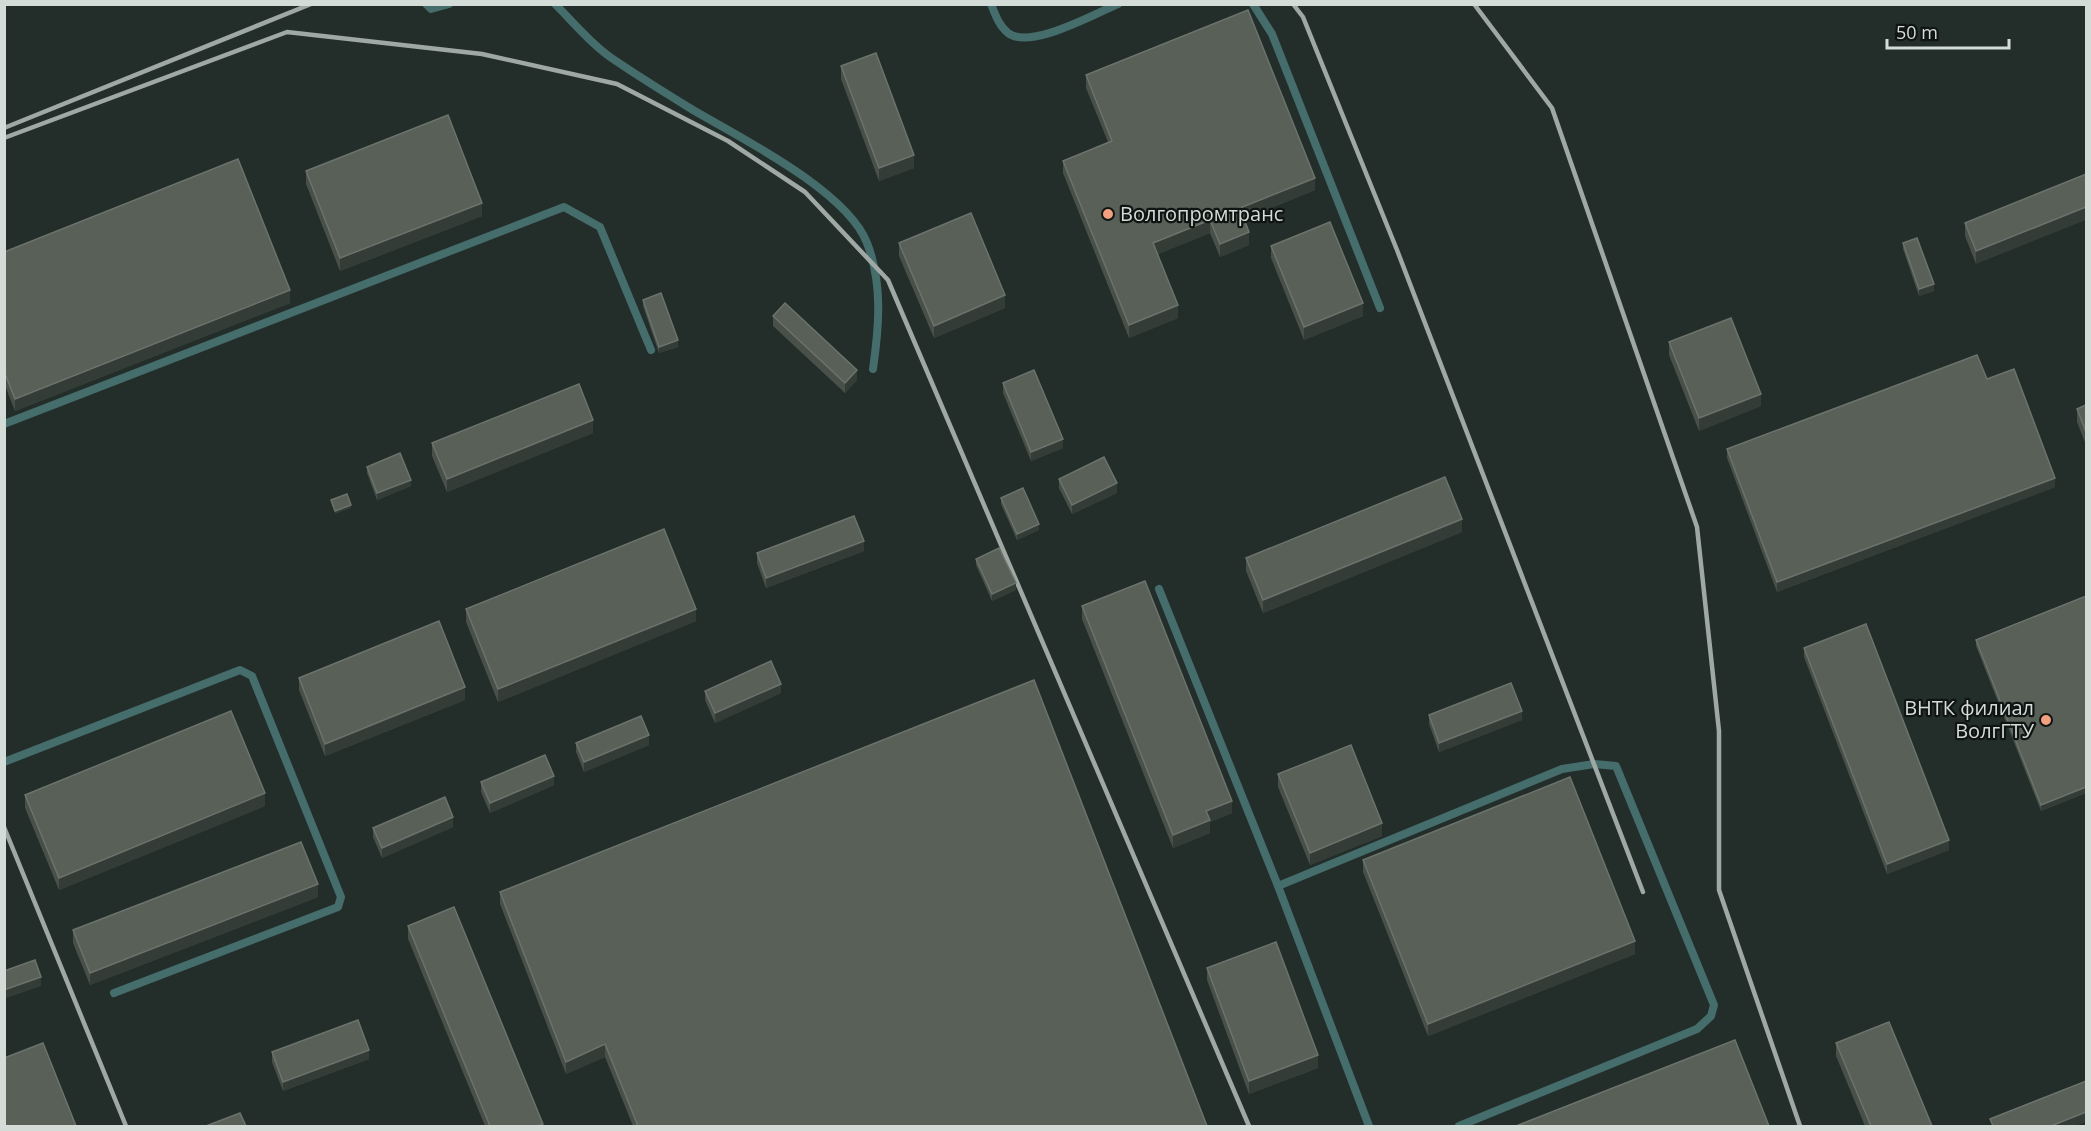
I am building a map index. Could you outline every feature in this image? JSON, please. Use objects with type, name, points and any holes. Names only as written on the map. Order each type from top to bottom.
[{"type":"lane","points":[[426,4],[431,9],[449,4]]},
{"type":"lane","points":[[991,4],[997,20],[1008,33],[1022,38],[1038,37],[1118,4]]},
{"type":"lane","points":[[1253,4],[1272,34],[1380,308]]},
{"type":"lane","points":[[554,5],[614,60],[694,110],[773,155],[832,200],[856,223],[867,243],[878,282],[878,336],[873,369]]},
{"type":"lane","points":[[4,424],[564,207],[600,227],[651,350]]},
{"type":"lane","points":[[1159,589],[1278,886],[1369,1126]]},
{"type":"lane","points":[[4,762],[240,670],[252,676],[341,897],[338,907],[114,993]]},
{"type":"lane","points":[[1278,886],[1562,769],[1594,764],[1616,766],[1714,1005],[1711,1016],[1697,1029],[1459,1126]]},
{"type":"building","points":[[1248,10],[1315,178],[1240,208],[1249,232],[1220,244],[1210,220],[1153,243],[1178,305],[1129,325],[1063,161],[1112,141],[1086,75]]},
{"type":"building","points":[[876,53],[914,155],[879,168],[841,66]]},
{"type":"building","points":[[448,115],[482,203],[340,258],[306,171]]},
{"type":"building","points":[[238,159],[290,290],[15,399],[4,371],[4,252]]},
{"type":"building","points":[[2086,174],[2086,207],[1976,251],[1965,223]]},
{"type":"building","points":[[971,213],[1005,295],[934,326],[899,243]]},
{"type":"building","points":[[1330,222],[1363,303],[1304,327],[1271,246]]},
{"type":"building","points":[[1917,238],[1934,284],[1919,289],[1903,243]]},
{"type":"building","points":[[661,293],[678,340],[659,347],[643,300]]},
{"type":"building","points":[[785,303],[857,370],[845,383],[773,316]]},
{"type":"building","points":[[1731,318],[1761,394],[1699,418],[1669,342]]},
{"type":"building","points":[[1977,355],[1987,379],[2014,369],[2055,478],[1777,582],[1727,449]]},
{"type":"building","points":[[1034,370],[1063,439],[1031,452],[1003,383]]},
{"type":"building","points":[[579,384],[593,420],[447,479],[432,443]]},
{"type":"building","points":[[2086,405],[2086,432],[2077,409]]},
{"type":"building","points":[[400,453],[411,480],[377,493],[367,467]]},
{"type":"building","points":[[1104,457],[1117,483],[1072,505],[1059,479]]},
{"type":"building","points":[[1445,477],[1462,519],[1263,600],[1246,558]]},
{"type":"building","points":[[1023,488],[1039,524],[1017,534],[1001,498]]},
{"type":"building","points":[[347,494],[351,505],[335,511],[331,500]]},
{"type":"building","points":[[854,516],[864,541],[766,578],[757,553]]},
{"type":"building","points":[[664,529],[696,609],[498,689],[466,609]]},
{"type":"building","points":[[999,548],[1016,583],[992,594],[976,559]]},
{"type":"building","points":[[1145,581],[1232,801],[1206,811],[1210,820],[1173,835],[1082,606]]},
{"type":"building","name":"ВНТК филиал ВолгГТУ","points":[[2086,596],[2086,787],[2041,805],[1976,640]]},
{"type":"building","points":[[439,621],[465,687],[325,744],[299,678]]},
{"type":"building","points":[[1866,624],[1949,840],[1887,864],[1804,648]]},
{"type":"building","points":[[771,661],[781,684],[715,713],[705,691]]},
{"type":"building","points":[[1034,680],[1207,1126],[638,1126],[605,1044],[566,1062],[500,892]]},
{"type":"building","points":[[1511,683],[1522,711],[1439,743],[1429,715]]},
{"type":"building","points":[[231,711],[265,793],[59,878],[25,795]]},
{"type":"building","points":[[641,716],[649,735],[584,762],[576,743]]},
{"type":"building","points":[[1351,745],[1382,823],[1310,853],[1278,774]]},
{"type":"building","points":[[545,755],[554,776],[490,803],[481,782]]},
{"type":"building","points":[[1570,777],[1635,941],[1428,1024],[1363,860]]},
{"type":"building","points":[[445,797],[453,817],[382,848],[373,828]]},
{"type":"building","points":[[301,842],[318,884],[90,973],[73,930]]},
{"type":"building","points":[[454,907],[543,1124],[490,1126],[408,926]]},
{"type":"building","points":[[1276,942],[1318,1055],[1249,1081],[1207,968]]},
{"type":"building","points":[[35,960],[41,977],[4,990],[4,971]]},
{"type":"building","points":[[358,1020],[369,1050],[283,1082],[272,1052]]},
{"type":"building","points":[[1889,1022],[1932,1126],[1871,1126],[1836,1043]]},
{"type":"building","points":[[1735,1040],[1769,1126],[1516,1126]]},
{"type":"building","points":[[43,1043],[76,1126],[4,1126],[4,1058]]},
{"type":"building","points":[[2086,1081],[2086,1112],[2051,1126],[1993,1126],[1990,1119]]},
{"type":"building","points":[[240,1113],[246,1126],[206,1126]]},
{"type":"railway","points":[[4,128],[311,4]]},
{"type":"railway","points":[[1293,4],[1303,17],[1397,250],[1643,892]]},
{"type":"railway","points":[[1474,4],[1552,108],[1697,527],[1719,731],[1719,890],[1800,1126]]},
{"type":"railway","points":[[4,138],[287,32],[482,54],[617,84],[728,141],[805,192],[888,280],[1249,1126]]},
{"type":"railway","points":[[4,827],[126,1126]]},
{"type":"place","name":"Волгопромтранс","points":[[1108,214]]},
{"type":"place","name":"ВНТК филиал ВолгГТУ","points":[[2046,720]]}]
